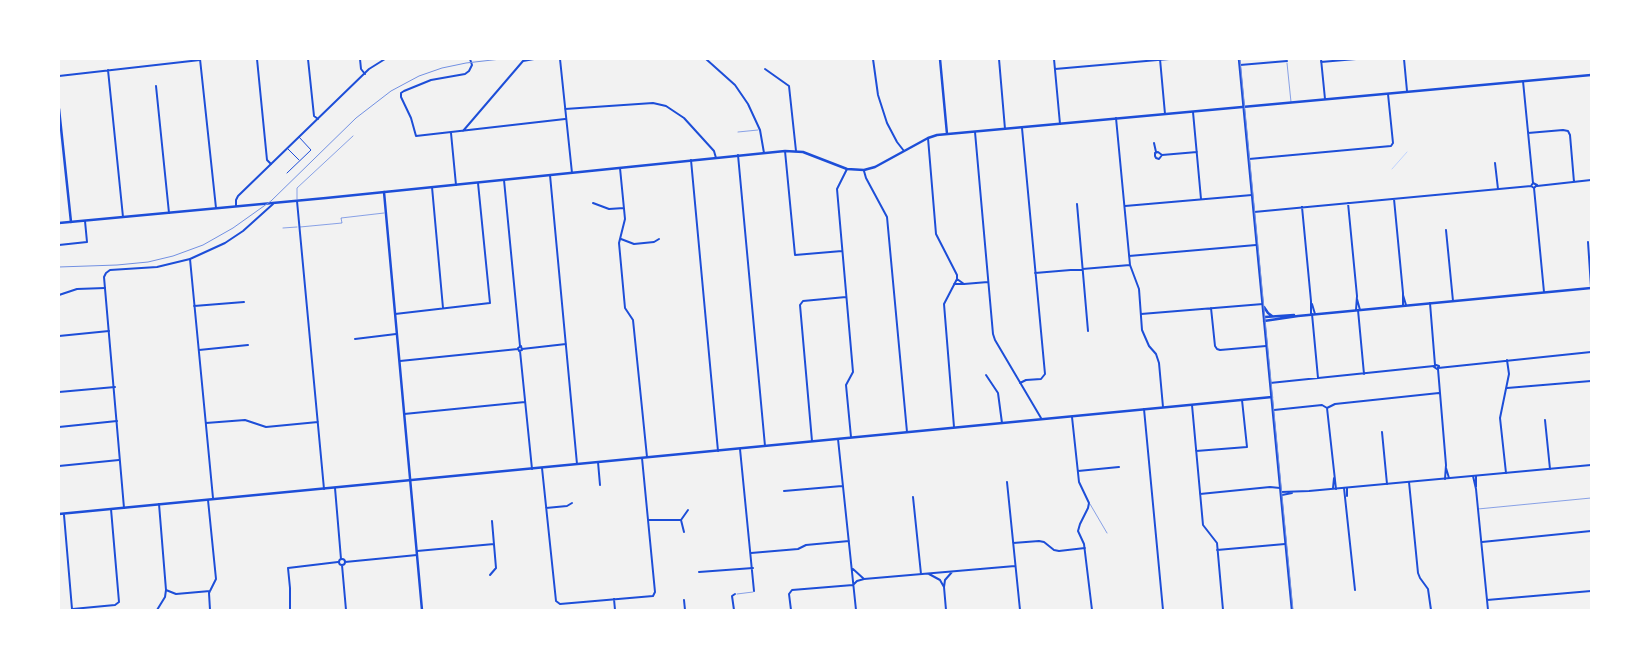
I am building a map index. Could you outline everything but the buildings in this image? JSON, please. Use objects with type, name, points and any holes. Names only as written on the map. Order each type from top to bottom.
[{"type":"main road","points":[[940,59],[947,134]]},
{"type":"main road","points":[[1239,59],[1292,610]]},
{"type":"main road","points":[[59,223],[432,188],[785,151],[809,154],[847,169],[864,170],[875,167],[928,138],[947,134],[1591,75]]},
{"type":"main road","points":[[59,110],[71,222]]},
{"type":"main road","points":[[384,192],[422,610]]},
{"type":"main road","points":[[1264,319],[1591,287]]},
{"type":"main road","points":[[1263,305],[1268,313],[1274,316]]},
{"type":"main road","points":[[1264,319],[1274,316],[1298,316]]},
{"type":"main road","points":[[59,514],[1272,397]]},
{"type":"street","points":[[257,59],[267,160],[271,164]]},
{"type":"street","points":[[308,59],[314,116],[318,120]]},
{"type":"street","points":[[360,59],[361,70],[365,74]]},
{"type":"street","points":[[236,206],[238,196],[365,74],[385,59]]},
{"type":"street","points":[[470,59],[472,65],[465,74],[431,80],[401,93],[401,97],[412,118],[416,136],[566,119]]},
{"type":"street","points":[[463,131],[523,61],[534,59]]},
{"type":"street","points":[[560,59],[572,173]]},
{"type":"street","points":[[706,59],[735,85],[754,115],[760,130],[764,153]]},
{"type":"street","points":[[873,59],[878,96],[887,123],[904,151]]},
{"type":"street","points":[[999,59],[1005,129]]},
{"type":"street","points":[[1054,59],[1060,124]]},
{"type":"street","points":[[1160,59],[1165,114]]},
{"type":"street","points":[[1055,69],[1169,59]]},
{"type":"street","points":[[1325,99],[1321,60],[1356,59]]},
{"type":"street","points":[[1404,59],[1407,92]]},
{"type":"street","points":[[59,76],[200,60],[216,208]]},
{"type":"street","points":[[1240,65],[1287,60]]},
{"type":"street","points":[[765,69],[789,86],[796,151]]},
{"type":"street","points":[[108,70],[124,217]]},
{"type":"street","points":[[1524,81],[1528,133],[1536,187],[1544,292]]},
{"type":"street","points":[[156,86],[168,213]]},
{"type":"street","points":[[1249,159],[1391,146],[1388,94]]},
{"type":"street","points":[[565,110],[653,103],[666,106],[684,118],[714,151],[716,158]]},
{"type":"street","points":[[1193,112],[1201,200]]},
{"type":"street","points":[[1116,118],[1130,265],[1139,289],[1142,330],[1159,363],[1163,408]]},
{"type":"street","points":[[1020,383],[1026,380],[1042,379],[1044,374],[1022,127]]},
{"type":"street","points":[[1528,133],[1568,131],[1570,135],[1574,182]]},
{"type":"street","points":[[975,132],[995,340],[1039,419]]},
{"type":"street","points":[[451,133],[456,185]]},
{"type":"street","points":[[287,173],[311,150],[299,137]]},
{"type":"street","points":[[928,138],[936,234],[957,275],[957,279],[944,304],[954,427]]},
{"type":"street","points":[[1154,143],[1157,159],[1162,154]]},
{"type":"street","points":[[287,148],[300,161]]},
{"type":"street","points":[[785,151],[795,255],[842,251]]},
{"type":"street","points":[[1156,152],[1162,154],[1197,152]]},
{"type":"street","points":[[738,155],[765,446]]},
{"type":"street","points":[[691,160],[718,451]]},
{"type":"street","points":[[1495,163],[1498,189]]},
{"type":"street","points":[[620,168],[625,219],[619,243],[625,308],[633,320],[647,457]]},
{"type":"street","points":[[847,169],[837,189],[853,372],[846,385],[850,437]]},
{"type":"street","points":[[864,170],[866,178],[887,217],[907,432]]},
{"type":"street","points":[[550,175],[577,464]]},
{"type":"street","points":[[504,180],[532,469]]},
{"type":"street","points":[[1254,212],[1536,187],[1591,180]]},
{"type":"street","points":[[395,314],[490,303],[478,182]]},
{"type":"street","points":[[1531,186],[1534,183]]},
{"type":"street","points":[[432,188],[443,308]]},
{"type":"street","points":[[1124,206],[1252,195]]},
{"type":"street","points":[[1394,199],[1404,306]]},
{"type":"street","points":[[297,201],[324,489]]},
{"type":"street","points":[[124,508],[104,277],[106,272],[110,270],[157,267],[190,259],[225,243],[243,231],[273,203]]},
{"type":"street","points":[[593,203],[609,209],[624,208]]},
{"type":"street","points":[[1348,203],[1364,374]]},
{"type":"street","points":[[260,204],[264,208],[264,213]]},
{"type":"street","points":[[1077,204],[1088,331]]},
{"type":"street","points":[[1302,207],[1318,378]]},
{"type":"street","points":[[59,245],[87,242],[85,221]]},
{"type":"street","points":[[1446,230],[1453,301]]},
{"type":"street","points":[[620,239],[634,244],[654,242],[659,239]]},
{"type":"street","points":[[1588,242],[1591,287]]},
{"type":"street","points":[[1129,256],[1257,245]]},
{"type":"street","points":[[190,259],[213,499]]},
{"type":"street","points":[[1035,274],[1130,265]]},
{"type":"street","points":[[957,279],[964,284]]},
{"type":"street","points":[[954,284],[988,282]]},
{"type":"street","points":[[59,295],[77,289],[105,288]]},
{"type":"street","points":[[812,441],[800,305],[803,301],[846,297]]},
{"type":"street","points":[[194,306],[244,302]]},
{"type":"street","points":[[1430,303],[1446,479]]},
{"type":"street","points":[[1141,314],[1263,305]]},
{"type":"street","points":[[1211,308],[1215,346],[1217,349],[1267,346]]},
{"type":"street","points":[[59,334],[110,331]]},
{"type":"street","points":[[355,339],[396,334]]},
{"type":"street","points":[[399,361],[566,344]]},
{"type":"street","points":[[199,350],[248,345]]},
{"type":"street","points":[[1270,383],[1591,352]]},
{"type":"street","points":[[1506,473],[1500,418],[1509,374],[1507,360]]},
{"type":"street","points":[[986,375],[998,393],[1002,423]]},
{"type":"street","points":[[1506,388],[1591,381]]},
{"type":"street","points":[[59,392],[114,387]]},
{"type":"street","points":[[1273,410],[1322,406],[1327,408],[1335,404],[1439,393]]},
{"type":"street","points":[[1196,451],[1247,447],[1242,400]]},
{"type":"street","points":[[404,414],[525,402]]},
{"type":"street","points":[[1192,405],[1204,525],[1214,539],[1217,550],[1223,610]]},
{"type":"street","points":[[1327,408],[1335,489]]},
{"type":"street","points":[[1144,409],[1163,610]]},
{"type":"street","points":[[1072,416],[1079,483],[1089,502],[1080,524],[1079,532],[1085,548],[1092,610]]},
{"type":"street","points":[[206,424],[245,420],[266,427],[318,422]]},
{"type":"street","points":[[1545,420],[1550,469]]},
{"type":"street","points":[[59,426],[117,421]]},
{"type":"street","points":[[1382,432],[1387,484]]},
{"type":"street","points":[[838,438],[856,610]]},
{"type":"street","points":[[740,448],[754,591]]},
{"type":"street","points":[[542,468],[556,601],[560,604],[653,596],[655,594],[642,458]]},
{"type":"street","points":[[59,466],[119,460]]},
{"type":"street","points":[[598,462],[600,485]]},
{"type":"street","points":[[1446,465],[1449,478]]},
{"type":"street","points":[[1200,494],[1270,487],[1294,492],[1335,489],[1591,465]]},
{"type":"street","points":[[1078,471],[1119,467]]},
{"type":"street","points":[[1475,476],[1488,610]]},
{"type":"street","points":[[1007,482],[1020,610]]},
{"type":"street","points":[[1409,482],[1418,573],[1428,589],[1430,610]]},
{"type":"street","points":[[784,491],[842,486]]},
{"type":"street","points":[[335,488],[341,559],[344,562]]},
{"type":"street","points":[[1346,488],[1355,590]]},
{"type":"street","points":[[913,497],[921,574]]},
{"type":"street","points":[[208,500],[216,580],[210,590],[210,610]]},
{"type":"street","points":[[546,508],[567,506],[572,503]]},
{"type":"street","points":[[157,610],[165,597],[166,590],[159,504]]},
{"type":"street","points":[[62,610],[98,608],[115,605],[119,602],[111,509]]},
{"type":"street","points":[[680,520],[688,510]]},
{"type":"street","points":[[64,514],[72,609]]},
{"type":"street","points":[[649,520],[680,520]]},
{"type":"street","points":[[680,520],[684,532]]},
{"type":"street","points":[[490,575],[496,568],[492,521]]},
{"type":"street","points":[[1481,542],[1591,531]]},
{"type":"street","points":[[751,553],[798,549],[806,545],[849,541]]},
{"type":"street","points":[[1013,543],[1039,541],[1059,551],[1085,548]]},
{"type":"street","points":[[346,610],[342,565],[344,562],[494,544]]},
{"type":"street","points":[[1217,550],[1286,544]]},
{"type":"street","points":[[290,610],[288,568],[338,562],[341,559]]},
{"type":"street","points":[[338,562],[342,565]]},
{"type":"street","points":[[791,610],[790,592],[853,585],[857,581],[864,579],[1015,566]]},
{"type":"street","points":[[699,572],[752,568]]},
{"type":"street","points":[[852,568],[864,579]]},
{"type":"street","points":[[946,610],[944,587],[948,575],[954,571]]},
{"type":"street","points":[[929,574],[940,580],[944,587]]},
{"type":"street","points":[[166,590],[176,594],[210,590]]},
{"type":"street","points":[[1487,600],[1591,590]]},
{"type":"street","points":[[734,610],[732,596],[735,594]]},
{"type":"street","points":[[614,599],[615,610]]},
{"type":"street","points":[[684,600],[685,610]]},
{"type":"lane","points":[[1287,60],[1291,102]]},
{"type":"lane","points":[[738,132],[760,130]]},
{"type":"lane","points":[[297,201],[297,188],[354,136]]},
{"type":"lane","points":[[283,228],[342,223],[341,218],[386,213]]},
{"type":"lane","points":[[1478,509],[1591,498]]},
{"type":"lane","points":[[1089,502],[1107,533]]},
{"type":"lane","points":[[735,594],[754,591]]},
{"type":"waterway","points":[[1392,169],[1407,152]]},
{"type":"tram line","points":[[1240,59],[1293,610]]},
{"type":"railway","points":[[59,267],[148,262],[173,256],[203,245],[233,228],[271,201],[356,118],[391,91],[419,76],[442,68],[501,59]]}]
